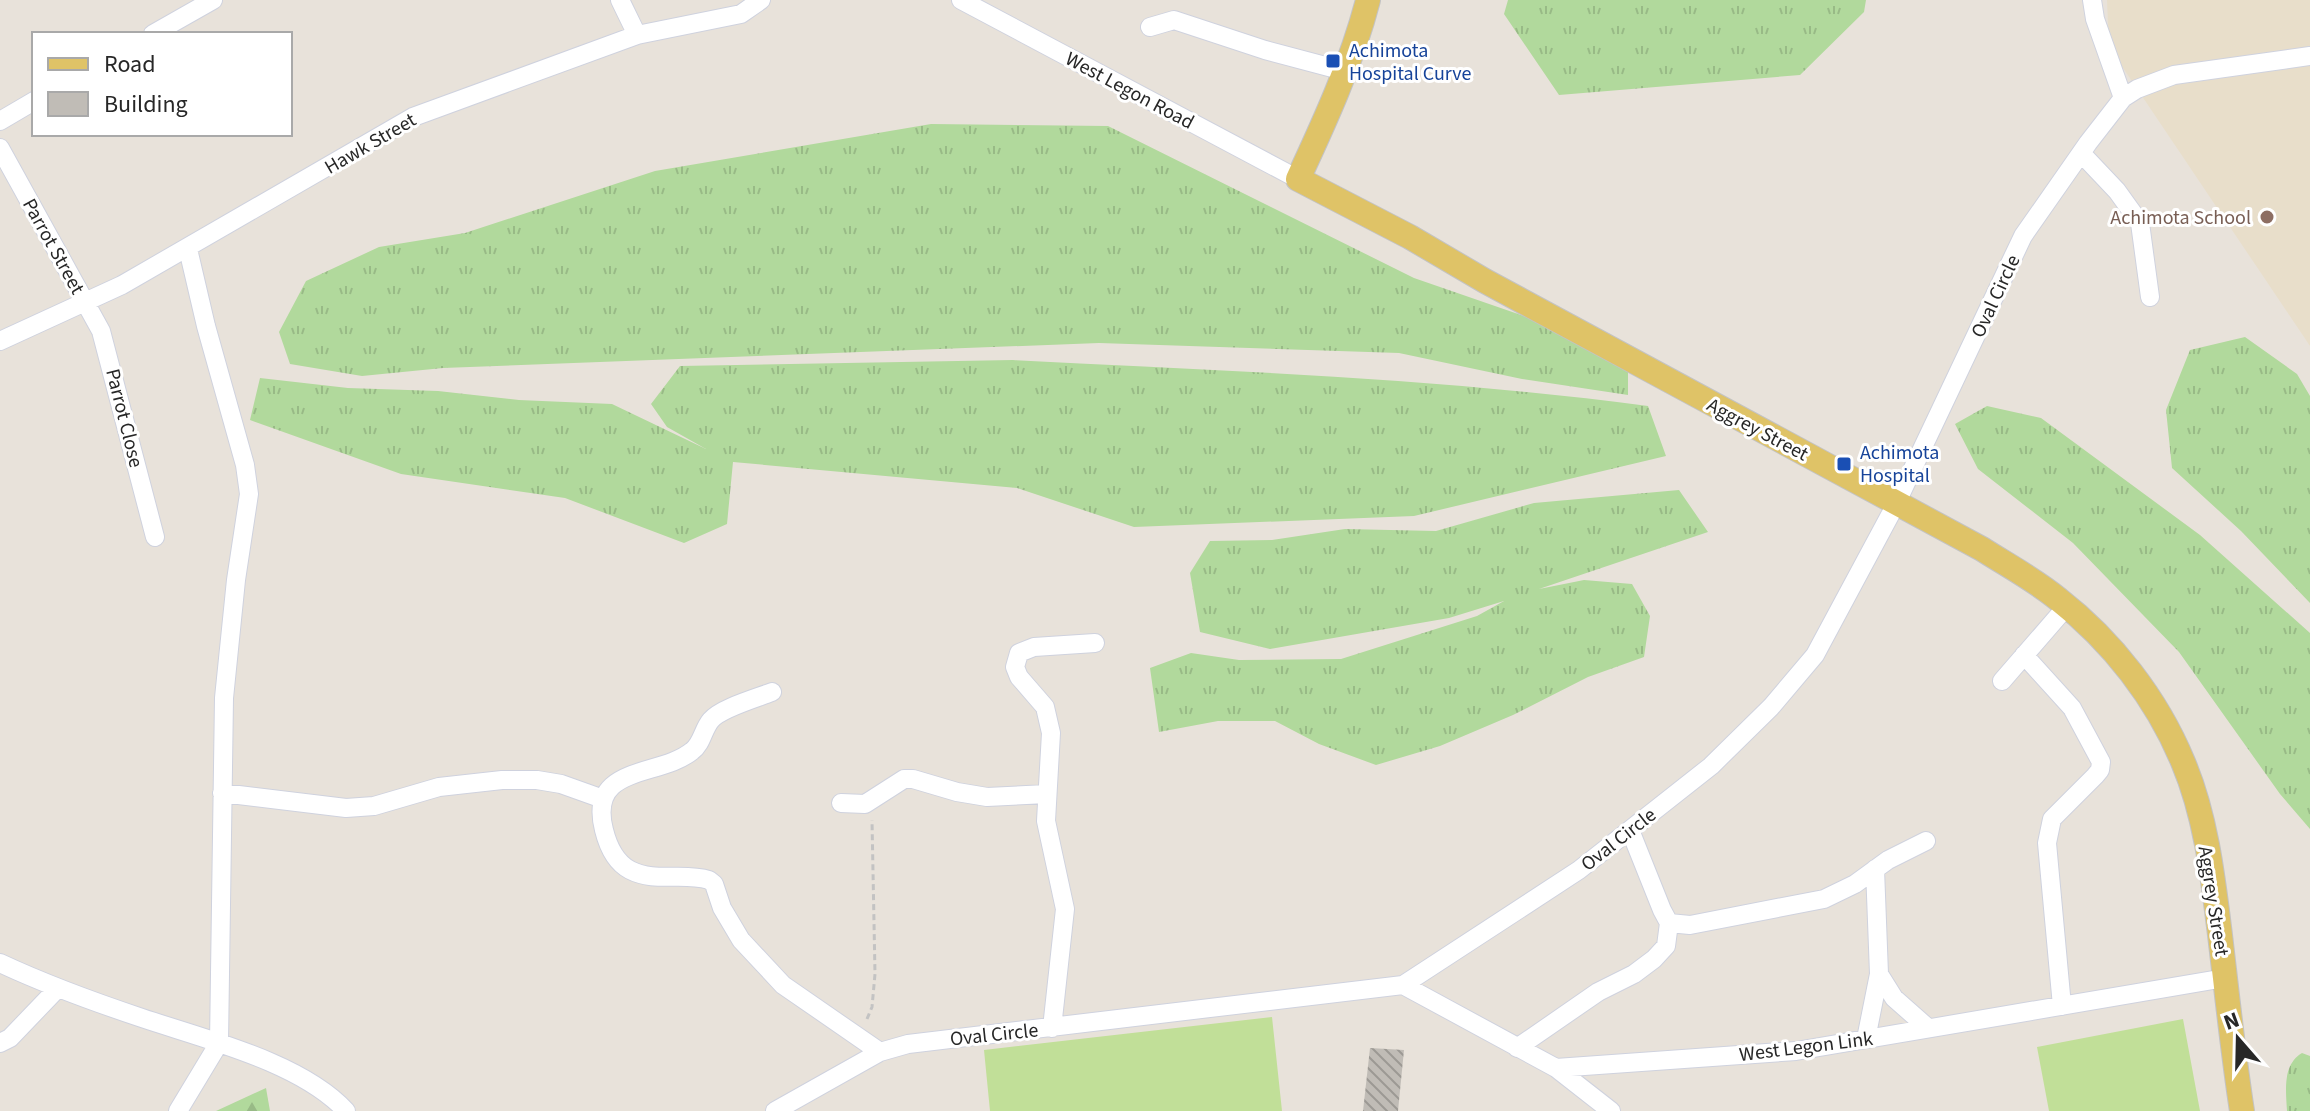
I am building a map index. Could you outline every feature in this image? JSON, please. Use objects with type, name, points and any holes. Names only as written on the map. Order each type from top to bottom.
[{"type":"main road","points":[[1298,179],[1336,97],[1368,0]]},
{"type":"main road","name":"Aggrey Street","points":[[1298,179],[1410,237],[1485,281],[1896,504],[1937,523],[2067,606],[2134,674],[2183,762],[2195,795],[2211,872],[2242,1111]]},
{"type":"street","points":[[157,32],[213,0]]},
{"type":"street","points":[[620,0],[637,35]]},
{"type":"street","name":"Hawk Street","points":[[0,341],[122,285],[413,117],[637,35],[741,14],[761,0]]},
{"type":"street","name":"West Legon Road","points":[[961,0],[1298,179]]},
{"type":"street","points":[[995,17],[1004,0]]},
{"type":"street","points":[[2092,0],[2095,19],[2123,98],[2137,89],[2174,75],[2310,56]]},
{"type":"street","points":[[1150,27],[1174,20],[1265,50],[1344,71]]},
{"type":"street","name":"Oval Circle","points":[[775,1111],[880,1052],[949,1038],[1403,985],[1579,870],[1711,766],[1771,707],[1815,655],[1896,504],[2023,236],[2123,98]]},
{"type":"street","points":[[0,121],[32,102]]},
{"type":"street","name":"Parrot Street","points":[[0,148],[85,301]]},
{"type":"street","points":[[2081,153],[2117,191],[2140,223],[2148,263],[2150,297]]},
{"type":"street","points":[[178,1111],[219,1043],[224,698],[236,580],[249,494],[245,465],[188,249]]},
{"type":"street","name":"Parrot Close","points":[[85,301],[101,331],[112,365],[155,537]]},
{"type":"street","points":[[2002,681],[2067,606]]},
{"type":"street","points":[[1052,1028],[1065,909],[1046,821],[1051,733],[1045,707],[1019,677],[1015,667],[1019,653],[1034,647],[1095,643]]},
{"type":"street","points":[[2024,655],[2072,708],[2101,762],[2095,776],[2052,819],[2047,843],[2062,1006]]},
{"type":"street","points":[[772,692],[718,714],[709,721],[694,751],[625,777],[612,785],[603,799],[602,822],[606,839],[620,863],[632,871],[651,877],[709,880],[714,884],[722,908],[741,940],[783,985],[880,1052]]},
{"type":"street","points":[[841,803],[859,805],[871,801],[896,783],[913,779],[987,797],[1047,794]]},
{"type":"street","points":[[222,793],[346,808],[374,806],[439,787],[502,780],[537,780],[561,784],[603,799]]},
{"type":"street","points":[[1517,1048],[1598,992],[1634,974],[1666,946],[1670,934],[1669,923],[1630,830]]},
{"type":"street","points":[[1669,923],[1690,925],[1824,899],[1926,841]]},
{"type":"street","points":[[1866,1039],[1879,974],[1875,869]]},
{"type":"street","points":[[0,963],[57,989],[219,1043],[285,1069],[337,1101],[346,1111]]},
{"type":"street","points":[[1879,974],[1894,998],[1928,1028]]},
{"type":"street","name":"West Legon Link","points":[[1556,1068],[1796,1051],[2225,978]]},
{"type":"street","points":[[1403,985],[1556,1068],[1611,1111]]},
{"type":"street","points":[[0,1043],[10,1038],[57,989]]},
{"type":"path","points":[[859,1038],[872,1007],[875,974],[871,801]]},
{"type":"shaded area","name":"Achimota School","points":[[2107,0],[2310,0],[2310,346],[2109,47]]},
{"type":"green space","points":[[1508,0],[1866,0],[1864,12],[1800,75],[1559,95],[1504,14]]},
{"type":"green space","points":[[931,124],[1108,126],[1414,278],[1527,317],[1628,364],[1628,395],[1522,379],[1399,353],[1099,343],[443,368],[362,376],[290,364],[279,332],[306,281],[379,247],[465,233],[655,171]]},
{"type":"green space","points":[[2245,337],[2297,374],[2310,396],[2310,603],[2241,531],[2172,468],[2166,410],[2190,350]]},
{"type":"green space","points":[[1013,360],[1411,382],[1648,406],[1666,456],[1414,516],[1134,527],[1017,488],[733,462],[727,524],[684,543],[565,498],[401,474],[250,420],[260,378],[348,388],[438,391],[519,400],[612,404],[706,449],[667,427],[651,404],[680,366]]},
{"type":"green space","points":[[1987,406],[2041,418],[2200,535],[2310,633],[2310,829],[2280,794],[2179,652],[2073,543],[1978,469],[1955,424]]},
{"type":"green space","points":[[1679,490],[1708,532],[1539,589],[1584,580],[1632,584],[1650,616],[1644,657],[1588,677],[1513,715],[1440,746],[1376,765],[1319,744],[1275,721],[1218,721],[1159,732],[1150,668],[1191,653],[1239,660],[1341,659],[1477,616],[1504,601],[1449,618],[1270,649],[1200,632],[1190,573],[1210,541],[1272,540],[1345,529],[1436,531],[1534,503]]},
{"type":"green space","points":[[1272,1017],[1282,1111],[990,1111],[984,1050]]},
{"type":"green space","points":[[2183,1019],[2200,1111],[2049,1111],[2037,1047]]},
{"type":"green space","points":[[2302,1053],[2310,1056],[2310,1111],[2287,1111],[2288,1071]]},
{"type":"green space","points":[[266,1088],[270,1111],[216,1111]]},
{"type":"building","points":[[1370,1048],[1404,1050],[1398,1111],[1363,1111]]},
{"type":"place","name":"Achimota Hospital Curve","points":[[1333,61]]},
{"type":"place","name":"Achimota School","points":[[2267,217]]},
{"type":"place","name":"Achimota Hospital","points":[[1844,464]]}]
